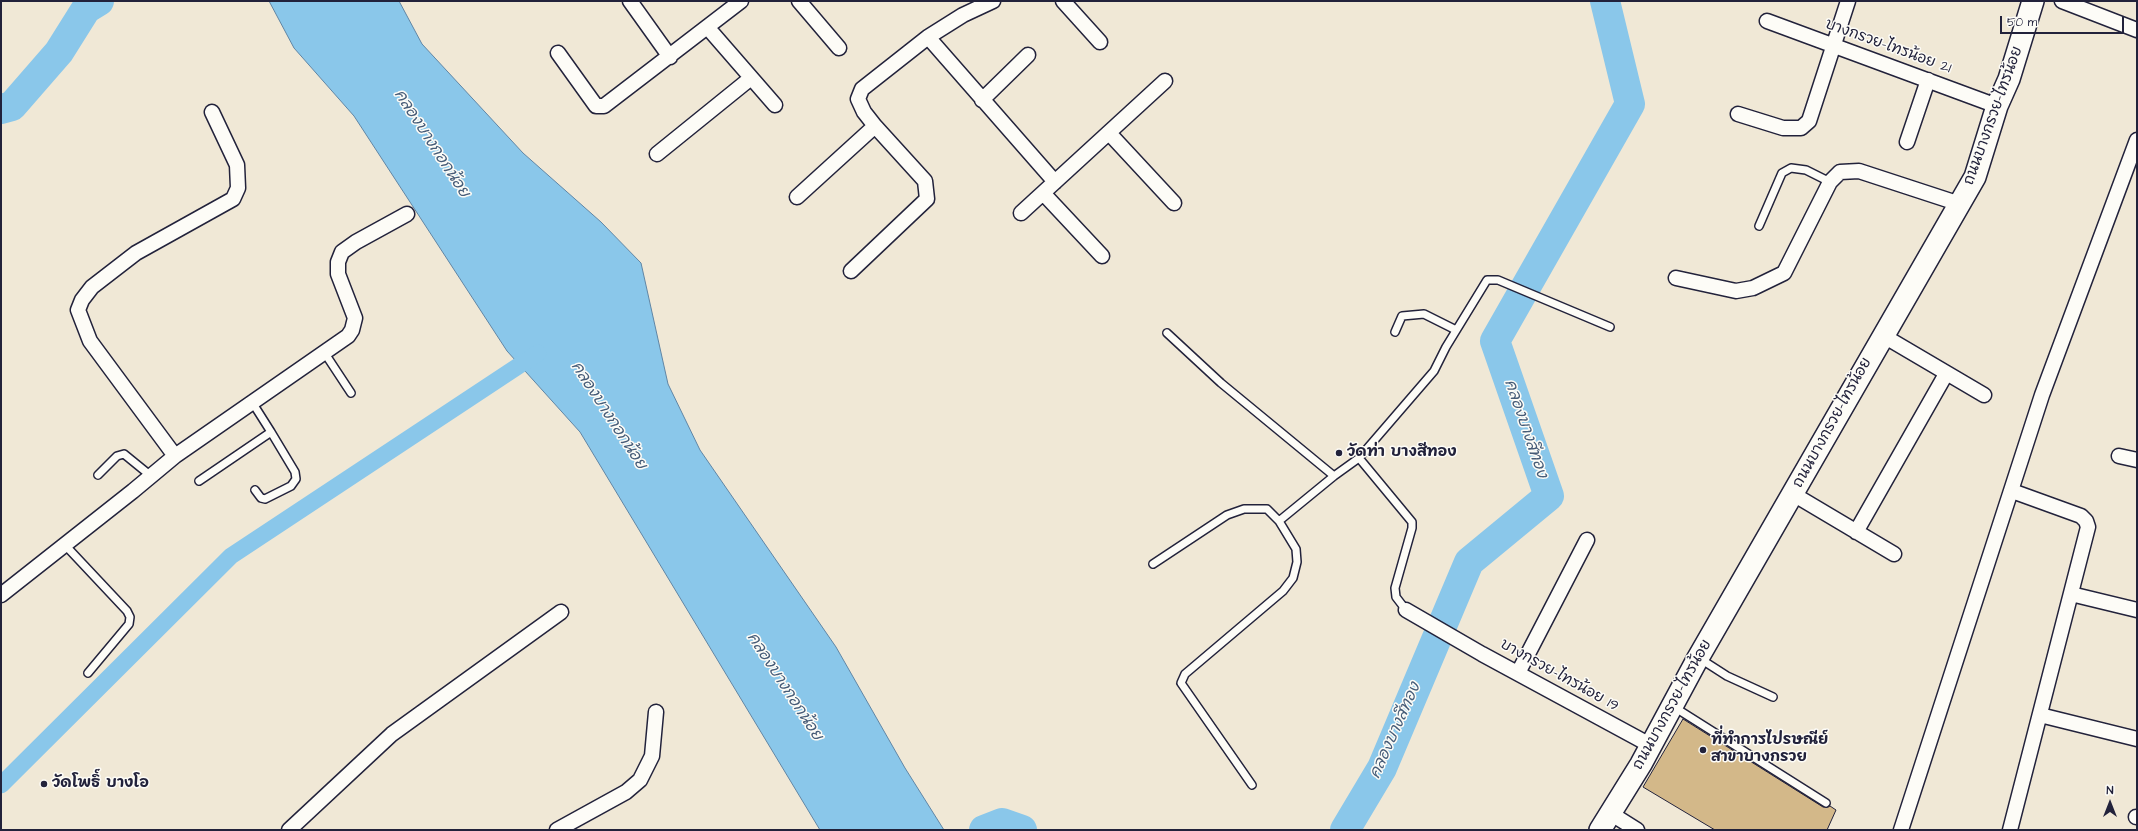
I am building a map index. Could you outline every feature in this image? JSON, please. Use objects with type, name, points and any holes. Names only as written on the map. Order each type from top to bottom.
[{"type":"main road","name":"ถนนบางกรวย-ไทรน้อย","points":[[1605,821],[1650,745],[1882,335],[1975,176],[1997,106],[2009,79],[2033,1]]},
{"type":"street","points":[[630,1],[670,57]]},
{"type":"street","points":[[558,53],[596,106],[604,106],[708,28],[740,1]]},
{"type":"street","points":[[799,1],[839,48]]},
{"type":"street","points":[[851,271],[927,199],[925,182],[864,112],[858,99],[862,88],[928,37],[963,15],[994,1]]},
{"type":"street","points":[[1063,1],[1100,42]]},
{"type":"street","points":[[1738,114],[1783,128],[1801,128],[1809,121],[1835,45],[1848,1]]},
{"type":"street","points":[[2062,1],[2137,30]]},
{"type":"street","name":"บางกรวย-ไทรน้อย 21","points":[[1767,21],[1997,106]]},
{"type":"street","points":[[708,28],[775,105]]},
{"type":"street","points":[[928,37],[1055,182]]},
{"type":"street","points":[[982,100],[1028,55]]},
{"type":"street","points":[[657,154],[751,78]]},
{"type":"street","points":[[1907,142],[1928,80]]},
{"type":"street","points":[[1021,213],[1165,81]]},
{"type":"street","points":[[175,456],[90,341],[78,310],[82,300],[92,287],[136,254],[232,199],[238,188],[236,165],[212,112]]},
{"type":"street","points":[[797,197],[875,126]]},
{"type":"street","points":[[1109,133],[1174,203]]},
{"type":"street","points":[[1901,830],[2012,491],[2042,394],[2137,140]]},
{"type":"street","points":[[1676,278],[1736,291],[1753,288],[1784,273],[1830,182],[1840,172],[1859,171],[1960,204]]},
{"type":"street","points":[[1043,193],[1102,256]]},
{"type":"street","points":[[1,595],[175,456],[348,336],[352,330],[355,318],[338,274],[338,262],[342,252],[356,242],[407,214]]},
{"type":"street","points":[[1882,335],[1984,395]]},
{"type":"street","points":[[1856,532],[1946,374]]},
{"type":"street","points":[[2119,456],[2137,460]]},
{"type":"street","points":[[2010,830],[2088,527],[2086,521],[2081,516],[2012,491]]},
{"type":"street","points":[[1793,494],[1894,554]]},
{"type":"street","points":[[1518,673],[1587,540]]},
{"type":"street","points":[[2071,594],[2137,610]]},
{"type":"street","name":"บางกรวย-ไทรน้อย 19","points":[[1406,610],[1650,745]]},
{"type":"street","points":[[289,830],[392,734],[561,612]]},
{"type":"street","points":[[557,830],[626,792],[640,780],[652,756],[656,712]]},
{"type":"street","points":[[2040,715],[2137,740]]},
{"type":"street","points":[[1605,821],[1636,830]]},
{"type":"lane","points":[[1759,226],[1782,173],[1791,168],[1806,170],[1830,182]]},
{"type":"lane","points":[[1279,521],[1334,476],[1359,458],[1434,371],[1484,283],[1492,278],[1610,327]]},
{"type":"lane","points":[[1395,332],[1402,316],[1417,314],[1424,314],[1456,330]]},
{"type":"lane","points":[[1167,333],[1221,383],[1334,476]]},
{"type":"lane","points":[[324,352],[351,393]]},
{"type":"lane","points":[[252,402],[295,472],[296,479],[291,486],[265,499],[261,498],[255,490]]},
{"type":"lane","points":[[200,481],[271,432]]},
{"type":"lane","points":[[98,475],[117,456],[124,454],[151,476]]},
{"type":"lane","points":[[1359,458],[1412,522],[1412,528],[1395,588],[1396,597],[1406,610]]},
{"type":"lane","points":[[1153,564],[1227,515],[1244,509],[1267,510],[1279,521],[1296,548],[1297,562],[1293,578],[1283,591],[1185,674],[1181,683],[1252,785]]},
{"type":"lane","points":[[65,545],[127,611],[130,617],[128,624],[88,673]]},
{"type":"lane","points":[[1698,658],[1727,676],[1773,697]]},
{"type":"lane","points":[[1672,706],[1826,803]]},
{"type":"water","name":"คลองบางกอกน้อย","points":[[269,1],[399,1],[422,44],[523,153],[601,222],[641,263],[668,384],[700,450],[836,647],[905,768],[944,830],[820,830],[580,432],[507,351],[354,116],[294,48]]},
{"type":"building","name":"ที่ทำการไปรษณีย์ สาขาบางกรวย","points":[[1683,719],[1823,807],[1830,806],[1836,810],[1827,830],[1715,830],[1643,787]]},
{"type":"waterway","points":[[1,109],[12,106],[59,52],[86,9],[99,1]]},
{"type":"waterway","name":"คลองบางสีทอง","points":[[1345,830],[1382,768],[1469,562],[1549,496],[1495,341],[1630,104],[1605,1]]},
{"type":"waterway","points":[[1,785],[231,556],[538,353]]},
{"type":"waterway","name":"คลองบางสีทอง","points":[[984,830],[1002,823],[1022,830]]},
{"type":"place","name":"วัดท่า บางสีทอง","points":[[1339,453]]},
{"type":"place","name":"ที่ทำการไปรษณีย์ สาขาบางกรวย","points":[[1703,750]]},
{"type":"place","name":"วัดโพธิ์ บางโอ","points":[[44,784]]}]
